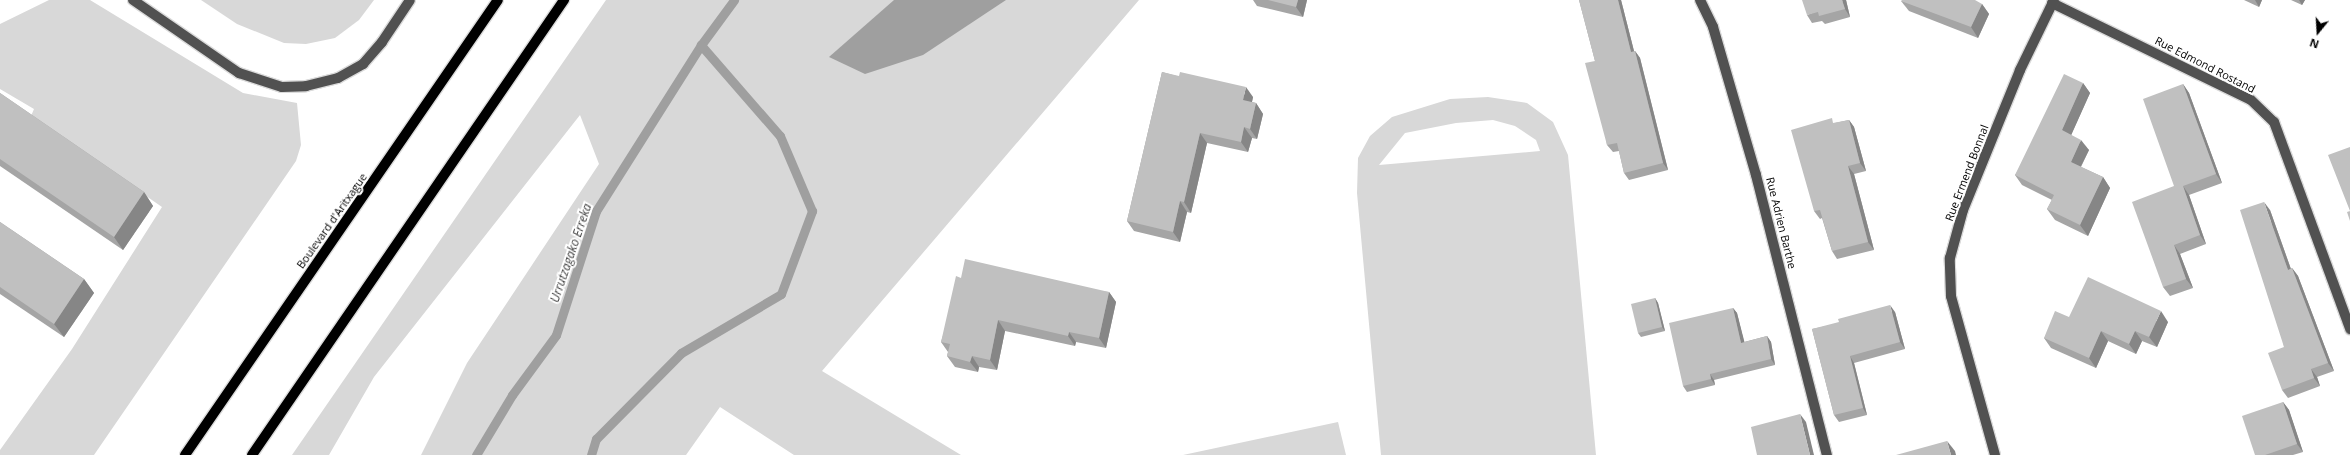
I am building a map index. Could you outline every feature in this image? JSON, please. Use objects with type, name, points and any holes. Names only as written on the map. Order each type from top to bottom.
[{"type":"main road","name":"Boulevard d'Aritxague","points":[[185,455],[498,0]]},
{"type":"main road","points":[[252,455],[564,0]]},
{"type":"street","points":[[133,0],[240,73],[282,87],[306,86],[338,78],[362,64],[382,42],[410,0]]},
{"type":"street","name":"Rue Adrien Barthe","points":[[1700,0],[1713,27],[1756,175],[1827,455]]},
{"type":"street","name":"Rue Edmond Rostand","points":[[2053,1],[2251,100],[2274,122],[2350,329]]},
{"type":"street","name":"Rue Ermend Bonnal","points":[[1995,455],[1951,296],[1950,258],[1963,210],[2020,70],[2053,1]]},
{"type":"shaded area","points":[[49,0],[90,0],[243,93],[297,103],[301,145],[296,161],[94,455],[0,455],[0,450],[72,349],[162,207],[31,116],[34,109],[0,89],[0,24]]},
{"type":"shaded area","points":[[201,0],[374,0],[359,20],[335,38],[306,44],[284,43],[237,24]]},
{"type":"shaded area","points":[[606,0],[1139,0],[822,371],[961,455],[794,455],[720,407],[686,455],[421,455],[467,363],[599,164],[580,115],[374,377],[329,455],[292,455]]},
{"type":"shaded area","points":[[894,0],[1006,0],[923,55],[865,74],[829,57]]},
{"type":"shaded area","points":[[1488,97],[1527,103],[1553,122],[1568,155],[1596,455],[1381,455],[1357,193],[1358,158],[1370,136],[1392,117],[1450,99]],"holes":[[[1493,120],[1515,126],[1536,140],[1540,151],[1379,165],[1405,133],[1456,123]]]},
{"type":"shaded area","points":[[1338,422],[1346,455],[1183,455]]},
{"type":"building","points":[[1268,0],[1298,0],[1296,7]]},
{"type":"building","points":[[1579,0],[1618,0],[1631,52],[1635,51],[1663,163],[1624,173],[1617,143],[1607,145],[1585,63],[1595,61]]},
{"type":"building","points":[[1802,0],[1842,0],[1845,9],[1819,16],[1818,12],[1807,15]]},
{"type":"building","points":[[1975,0],[1982,4],[1971,27],[1901,1]]},
{"type":"building","points":[[1162,72],[1179,76],[1180,72],[1246,87],[1243,100],[1256,103],[1250,129],[1244,127],[1241,142],[1200,133],[1184,202],[1180,201],[1173,232],[1127,221]]},
{"type":"building","points":[[2064,74],[2083,83],[2062,130],[2081,140],[2071,162],[2103,177],[2080,225],[2047,209],[2054,195],[2015,175]]},
{"type":"building","points":[[2183,84],[2216,174],[2183,186],[2200,235],[2174,245],[2186,279],[2163,287],[2132,202],[2174,186],[2143,99]]},
{"type":"building","points":[[0,93],[144,192],[114,237],[0,159]]},
{"type":"building","points":[[1832,118],[1833,123],[1849,120],[1860,163],[1848,166],[1868,242],[1832,251],[1820,210],[1814,211],[1791,130]]},
{"type":"building","points":[[2350,147],[2350,211],[2328,155]]},
{"type":"building","points":[[2264,202],[2288,270],[2292,268],[2328,363],[2311,369],[2314,378],[2282,390],[2268,353],[2284,347],[2240,210]]},
{"type":"building","points":[[2350,211],[2350,221],[2347,212]]},
{"type":"building","points":[[0,222],[84,279],[54,324],[0,287]]},
{"type":"building","points":[[965,259],[1109,292],[1099,338],[1069,332],[1068,336],[998,320],[990,360],[972,356],[970,362],[947,356],[950,344],[941,342],[956,276],[961,278]]},
{"type":"building","points":[[2088,277],[2161,311],[2149,337],[2135,331],[2129,344],[2101,331],[2089,358],[2044,338],[2055,311],[2069,317]]},
{"type":"building","points":[[1655,298],[1662,327],[1638,333],[1631,304]]},
{"type":"building","points":[[1890,305],[1900,342],[1850,356],[1863,408],[1834,415],[1812,329],[1839,322],[1838,319]]},
{"type":"building","points":[[1733,308],[1741,343],[1767,336],[1771,359],[1710,374],[1711,379],[1683,386],[1669,323]]},
{"type":"building","points":[[2283,402],[2297,444],[2265,455],[2255,455],[2242,416]]},
{"type":"building","points":[[1800,414],[1810,455],[1757,455],[1751,427]]},
{"type":"building","points":[[1947,441],[1951,455],[1896,455]]},
{"type":"waterway","name":"Urrutzagako Erreka","points":[[476,455],[512,395],[556,335],[596,211],[701,45],[734,0]]},
{"type":"waterway","points":[[591,455],[596,439],[681,353],[781,294],[812,211],[780,136],[701,45]]}]
